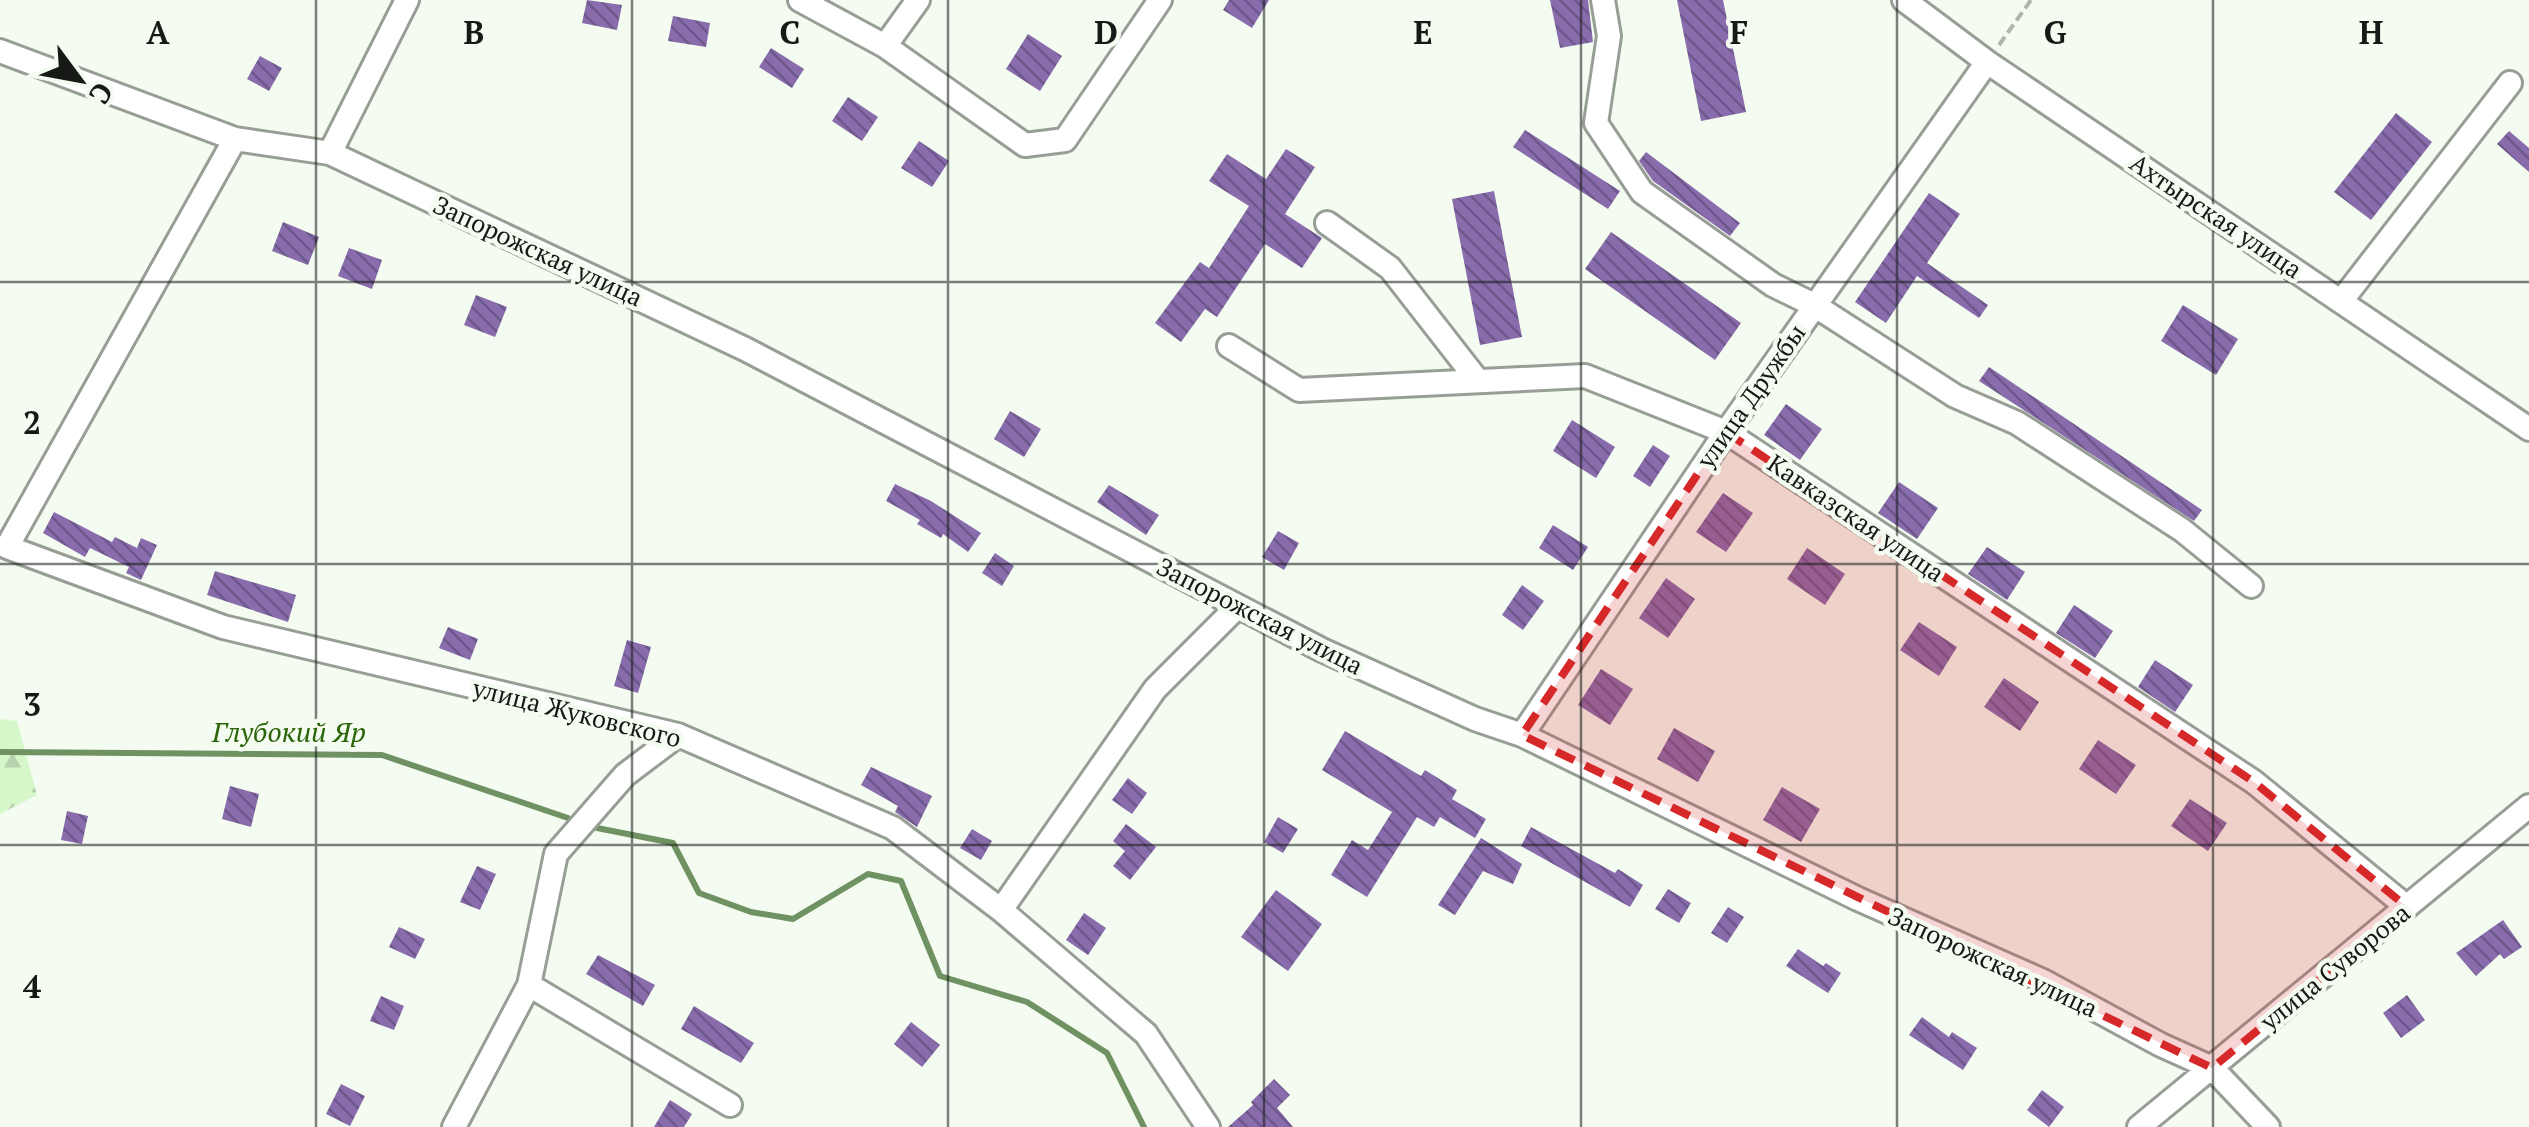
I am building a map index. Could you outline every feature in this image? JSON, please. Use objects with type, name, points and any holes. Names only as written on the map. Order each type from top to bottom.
[{"type":"street","points":[[330,153],[407,0]]},
{"type":"street","points":[[800,0],[886,46],[1025,145],[1065,140],[1160,0]]},
{"type":"street","points":[[886,46],[918,0]]},
{"type":"street","points":[[1603,0],[1609,36],[1596,123],[1642,192],[1773,285],[1814,305],[1955,396],[2018,423],[2182,530],[2251,586]]},
{"type":"street","name":"Ахтырская улица","points":[[1904,0],[1987,62],[2529,429]]},
{"type":"street","name":"Запорожская улица","points":[[0,51],[235,139],[330,153],[745,349],[1237,607],[1440,704],[1522,735],[1858,899],[2043,981],[2160,1045],[2212,1068],[2268,1127]]},
{"type":"street","name":"улица Дружбы","points":[[1522,735],[1726,432],[1987,62]]},
{"type":"street","points":[[2342,300],[2510,83]]},
{"type":"street","name":"улица Жуковского","points":[[235,139],[7,547],[223,627],[678,734],[893,828],[1001,910],[1146,1034],[1208,1127]]},
{"type":"street","points":[[1328,223],[1390,268],[1478,381]]},
{"type":"street","name":"Кавказская улица","points":[[1229,346],[1299,390],[1585,376],[1726,432],[2254,782],[2408,908]]},
{"type":"street","points":[[1001,910],[1155,689],[1237,607]]},
{"type":"street","points":[[454,1127],[529,986],[556,854],[625,776],[678,734]]},
{"type":"street","name":"улица Суворова","points":[[2139,1127],[2529,806]]},
{"type":"street","points":[[529,986],[730,1105]]},
{"type":"path","points":[[1987,62],[2031,0]]},
{"type":"highlighted area","points":[[1726,432],[2254,782],[2407,907],[2212,1068],[1522,735]]},
{"type":"green space","points":[[0,719],[17,721],[37,795],[0,814]]},
{"type":"building","points":[[587,0],[622,5],[617,30],[582,23]]},
{"type":"building","points":[[1229,0],[1269,0],[1252,28],[1223,10]]},
{"type":"building","points":[[1550,0],[1588,0],[1593,42],[1560,48]]},
{"type":"building","points":[[1677,0],[1723,0],[1746,112],[1701,121]]},
{"type":"building","points":[[673,16],[710,23],[706,47],[668,41]]},
{"type":"building","points":[[1028,34],[1062,56],[1040,91],[1006,69]]},
{"type":"building","points":[[771,48],[804,69],[792,88],[759,67]]},
{"type":"building","points":[[260,56],[282,68],[269,91],[247,79]]},
{"type":"building","points":[[848,97],[878,117],[862,141],[832,121]]},
{"type":"building","points":[[2396,113],[2432,142],[2371,220],[2334,192]]},
{"type":"building","points":[[1525,130],[1620,191],[1608,209],[1513,147]]},
{"type":"building","points":[[2509,131],[2529,148],[2529,172],[2497,144]]},
{"type":"building","points":[[919,141],[949,161],[932,187],[901,168]]},
{"type":"building","points":[[1286,149],[1315,167],[1285,214],[1322,238],[1302,268],[1265,244],[1217,317],[1205,309],[1181,342],[1155,323],[1200,262],[1209,268],[1249,206],[1209,181],[1227,154],[1266,179]]},
{"type":"building","points":[[1646,152],[1740,223],[1730,236],[1653,181],[1639,161]]},
{"type":"building","points":[[1494,191],[1522,337],[1480,345],[1452,199]]},
{"type":"building","points":[[1929,193],[1960,214],[1927,263],[1988,305],[1979,318],[1917,276],[1886,323],[1855,302]]},
{"type":"building","points":[[283,222],[319,237],[308,265],[272,251]]},
{"type":"building","points":[[1611,232],[1741,323],[1715,360],[1585,269]]},
{"type":"building","points":[[349,248],[382,260],[372,289],[338,276]]},
{"type":"building","points":[[476,295],[507,307],[495,337],[464,325]]},
{"type":"building","points":[[2183,305],[2238,339],[2216,375],[2161,341]]},
{"type":"building","points":[[1989,367],[2202,510],[2194,521],[1979,381]]},
{"type":"building","points":[[1786,404],[1822,429],[1800,460],[1764,435]]},
{"type":"building","points":[[1010,411],[1041,429],[1024,457],[994,439]]},
{"type":"building","points":[[1572,420],[1615,447],[1596,478],[1553,451]]},
{"type":"building","points":[[1653,445],[1670,456],[1650,487],[1633,476]]},
{"type":"building","points":[[1899,482],[1938,508],[1917,539],[1878,513]]},
{"type":"building","points":[[895,484],[931,501],[981,533],[968,552],[943,534],[941,538],[917,524],[920,520],[886,501]]},
{"type":"building","points":[[1109,485],[1159,515],[1146,535],[1097,502]]},
{"type":"building","points":[[1723,493],[1753,513],[1726,552],[1696,532]]},
{"type":"building","points":[[54,512],[112,542],[115,537],[137,548],[141,538],[157,545],[141,580],[126,573],[129,567],[90,548],[85,557],[43,533]]},
{"type":"building","points":[[1553,525],[1588,547],[1573,570],[1539,548]]},
{"type":"building","points":[[1278,531],[1299,543],[1284,570],[1262,557]]},
{"type":"building","points":[[1987,547],[2025,572],[2007,600],[1968,574]]},
{"type":"building","points":[[1807,548],[1845,574],[1825,605],[1787,579]]},
{"type":"building","points":[[995,553],[1014,566],[1002,586],[982,573]]},
{"type":"building","points":[[215,571],[296,595],[288,622],[207,595]]},
{"type":"building","points":[[1666,578],[1695,599],[1668,638],[1639,618]]},
{"type":"building","points":[[1522,585],[1544,601],[1523,630],[1502,615]]},
{"type":"building","points":[[2074,605],[2113,631],[2095,658],[2056,633]]},
{"type":"building","points":[[1919,622],[1957,647],[1939,676],[1900,650]]},
{"type":"building","points":[[448,627],[478,639],[470,660],[439,648]]},
{"type":"building","points":[[627,640],[651,647],[638,693],[614,686]]},
{"type":"building","points":[[2155,660],[2193,685],[2175,712],[2138,687]]},
{"type":"building","points":[[1601,669],[1633,689],[1610,725],[1578,705]]},
{"type":"building","points":[[2004,678],[2039,702],[2020,731],[1984,707]]},
{"type":"building","points":[[1674,728],[1715,751],[1698,782],[1657,759]]},
{"type":"building","points":[[1345,731],[1421,776],[1425,770],[1457,790],[1452,799],[1486,819],[1475,838],[1440,817],[1434,827],[1417,817],[1367,897],[1331,875],[1352,840],[1368,850],[1392,812],[1322,770]]},
{"type":"building","points":[[2098,740],[2136,765],[2116,794],[2079,769]]},
{"type":"building","points":[[871,767],[932,796],[917,827],[895,812],[898,806],[861,785]]},
{"type":"building","points":[[1128,778],[1147,793],[1132,814],[1112,800]]},
{"type":"building","points":[[230,786],[259,794],[251,827],[222,819]]},
{"type":"building","points":[[1782,787],[1820,809],[1801,842],[1763,820]]},
{"type":"building","points":[[2190,799],[2227,823],[2208,851],[2171,826]]},
{"type":"building","points":[[67,811],[88,816],[82,844],[61,840]]},
{"type":"building","points":[[1278,817],[1298,829],[1283,853],[1264,842]]},
{"type":"building","points":[[1126,824],[1156,847],[1130,880],[1113,866],[1125,851],[1113,841]]},
{"type":"building","points":[[1531,827],[1643,885],[1630,907],[1521,846]]},
{"type":"building","points":[[972,829],[992,841],[981,860],[960,848]]},
{"type":"building","points":[[1481,838],[1522,864],[1513,884],[1483,871],[1455,915],[1438,905]]},
{"type":"building","points":[[477,866],[496,874],[480,910],[460,902]]},
{"type":"building","points":[[1668,889],[1691,903],[1679,923],[1655,909]]},
{"type":"building","points":[[1276,890],[1322,924],[1288,971],[1241,937]]},
{"type":"building","points":[[1728,907],[1744,917],[1727,943],[1711,933]]},
{"type":"building","points":[[1084,913],[1106,928],[1088,955],[1066,940]]},
{"type":"building","points":[[2503,920],[2522,947],[2504,959],[2500,954],[2476,976],[2456,953]]},
{"type":"building","points":[[399,927],[425,939],[415,959],[389,947]]},
{"type":"building","points":[[1798,949],[1841,973],[1828,993],[1786,966]]},
{"type":"building","points":[[598,955],[655,985],[643,1006],[586,974]]},
{"type":"building","points":[[2407,995],[2425,1020],[2401,1038],[2383,1013]]},
{"type":"building","points":[[381,996],[404,1006],[394,1030],[370,1021]]},
{"type":"building","points":[[694,1006],[754,1043],[741,1063],[681,1029]]},
{"type":"building","points":[[1922,1017],[1949,1037],[1952,1032],[1977,1048],[1963,1070],[1909,1035]]},
{"type":"building","points":[[911,1022],[940,1045],[922,1067],[894,1044]]},
{"type":"building","points":[[1274,1079],[1290,1095],[1277,1108],[1293,1127],[1228,1127],[1253,1105],[1251,1102]]},
{"type":"building","points":[[341,1084],[365,1096],[350,1126],[326,1114]]},
{"type":"building","points":[[2042,1090],[2064,1107],[2049,1127],[2027,1110]]},
{"type":"building","points":[[670,1100],[692,1114],[684,1127],[654,1127]]},
{"type":"waterway","name":"Глубокий Яр","points":[[0,752],[382,755],[568,818]]},
{"type":"waterway","name":"Глубокий Яр","points":[[597,828],[673,843],[699,893],[751,912],[793,919],[868,874],[901,881],[940,976],[1027,1002],[1107,1053],[1144,1127]]}]
